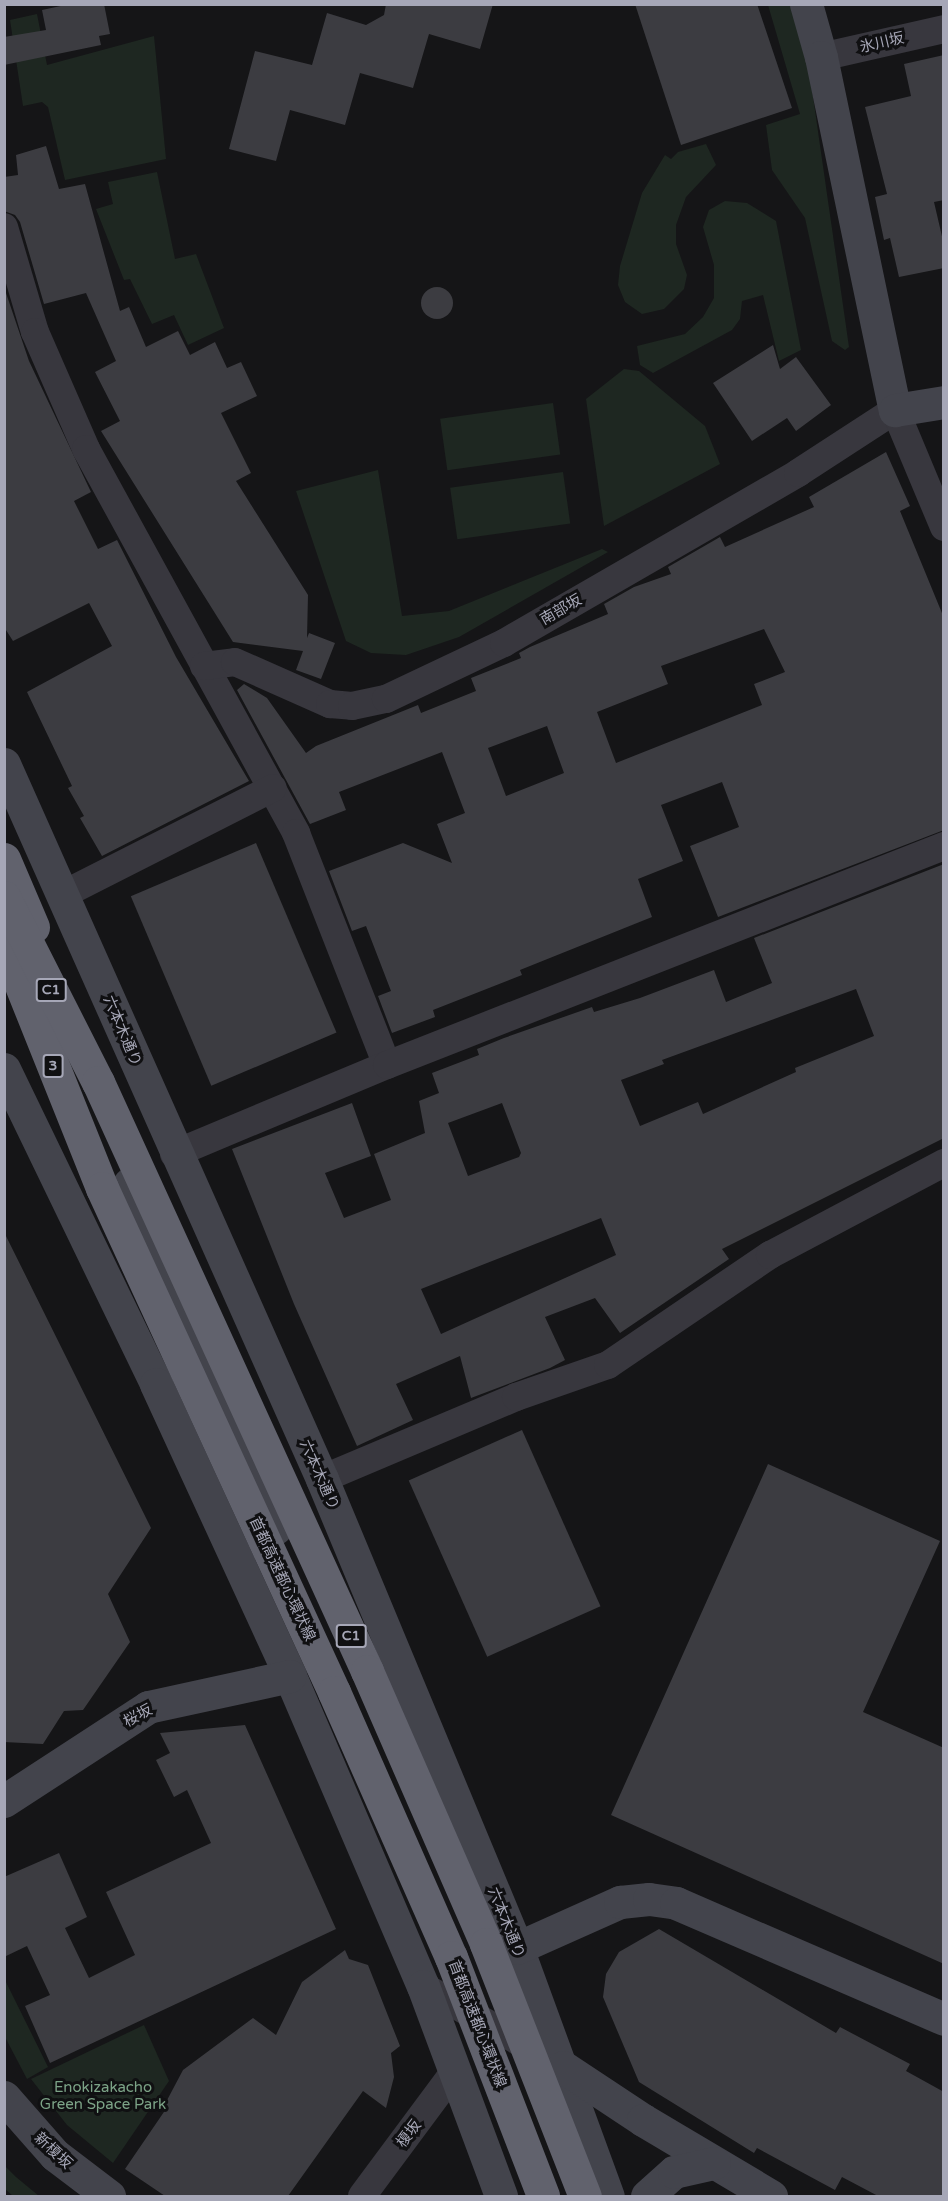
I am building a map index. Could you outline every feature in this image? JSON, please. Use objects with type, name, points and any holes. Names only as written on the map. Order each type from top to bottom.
[{"type":"highway","name":"3","points":[[4,859],[98,1082]]},
{"type":"highway","name":"C1","points":[[4,897],[98,1082],[386,1714],[486,1944],[585,2196]]},
{"type":"highway","name":"3","points":[[4,944],[115,1186]]},
{"type":"highway","name":"首都高速都心環状線","points":[[4,969],[115,1186],[451,1957],[543,2196]]},
{"type":"main road","points":[[806,4],[821,57],[895,410],[944,402]]},
{"type":"main road","name":"六本木通り","points":[[4,764],[64,894],[174,1154],[322,1479],[517,1948],[563,2067],[608,2196]]},
{"type":"main road","points":[[4,886],[115,1186],[137,1238],[128,1265],[108,1282]]},
{"type":"main road","points":[[4,1069],[108,1282],[290,1676],[423,1986],[501,2196]]},
{"type":"main road","points":[[174,1154],[161,1166],[153,1184],[149,1235],[152,1273],[260,1515],[254,1597]]},
{"type":"main road","points":[[115,1186],[149,1235],[488,2024],[553,2196]]},
{"type":"main road","name":"桜坂","points":[[4,1801],[148,1707],[290,1676]]},
{"type":"main road","points":[[517,1948],[620,1902],[649,1899],[676,1903],[944,2019]]},
{"type":"main road","points":[[563,2067],[714,2163],[771,2196]]},
{"type":"main road","name":"新榎坂","points":[[4,2097],[55,2155],[109,2196]]},
{"type":"main road","points":[[647,2196],[674,2172],[714,2163]]},
{"type":"street","name":"氷川坂","points":[[821,57],[944,29]]},
{"type":"street","points":[[4,227],[17,317],[86,449],[296,833],[387,1065]]},
{"type":"street","points":[[895,410],[944,527]]},
{"type":"street","name":"南部坂","points":[[204,666],[235,662],[330,704],[352,706],[386,699],[504,643],[798,473],[895,410]]},
{"type":"street","points":[[64,894],[273,788]]},
{"type":"street","points":[[174,1154],[387,1065],[944,846]]},
{"type":"street","points":[[322,1479],[516,1397],[608,1365],[770,1255],[944,1163]]},
{"type":"street","points":[[423,1986],[563,2067]]},
{"type":"street","name":"榎坂","points":[[362,2196],[455,2071]]},
{"type":"green space","points":[[768,5],[793,5],[806,48],[849,347],[845,350],[832,341],[805,218],[772,170],[766,125],[800,114]]},
{"type":"green space","points":[[37,14],[47,65],[154,36],[166,159],[65,180],[48,107],[42,102],[23,106],[10,20]]},
{"type":"green space","points":[[706,144],[716,165],[686,197],[676,225],[676,244],[687,275],[684,289],[664,309],[642,314],[625,302],[618,285],[620,266],[642,193],[665,155],[671,159],[678,152]]},
{"type":"green space","points":[[157,172],[175,259],[196,254],[224,328],[188,345],[174,315],[152,324],[130,279],[124,280],[96,209],[113,204],[108,182]]},
{"type":"green space","points":[[725,201],[747,203],[776,221],[801,350],[779,361],[763,295],[742,301],[740,319],[732,330],[653,373],[640,365],[637,346],[685,334],[703,317],[714,298],[714,265],[703,227],[709,210]]},
{"type":"green space","points":[[624,369],[639,371],[705,426],[720,464],[604,526],[586,399]]},
{"type":"green space","points":[[553,403],[560,454],[447,470],[440,419]]},
{"type":"green space","points":[[378,470],[402,616],[449,611],[602,549],[608,552],[459,637],[406,655],[371,653],[346,641],[296,491]]},
{"type":"green space","points":[[563,472],[570,523],[457,539],[450,488]]},
{"type":"green space","points":[[4,1978],[48,2067],[27,2079],[5,2037]]},
{"type":"green space","name":"Enokizakacho Green Space Park","points":[[144,2025],[169,2081],[113,2163],[67,2125],[31,2079]]},
{"type":"green space","points":[[4,2165],[39,2196],[13,2196],[5,2189]]},
{"type":"building","points":[[70,4],[104,4],[110,34],[99,36],[101,45],[4,65],[4,37],[46,30],[42,10]]},
{"type":"building","points":[[386,4],[493,4],[480,49],[429,34],[413,88],[360,73],[345,125],[290,110],[276,161],[229,149],[255,51],[312,65],[327,13],[366,25],[384,15]]},
{"type":"building","points":[[635,4],[757,4],[792,108],[681,145]]},
{"type":"building","points":[[944,55],[944,200],[934,202],[944,245],[944,268],[899,277],[890,238],[884,240],[875,197],[887,194],[865,107],[911,96],[904,64]]},
{"type":"building","points":[[46,146],[59,189],[85,184],[120,311],[129,307],[146,347],[178,331],[190,355],[215,342],[227,368],[241,362],[257,396],[221,413],[251,473],[236,481],[308,595],[307,638],[309,633],[335,643],[321,679],[296,670],[303,651],[233,642],[101,431],[120,421],[95,372],[116,361],[86,293],[44,304],[20,222],[15,215],[4,211],[4,177],[18,175],[16,155]]},
{"type":"building","points":[[4,287],[29,361],[91,492],[74,501],[98,549],[117,540],[176,657],[249,781],[102,856],[80,818],[84,816],[68,788],[72,786],[27,692],[112,646],[89,603],[13,641],[4,627]]},
{"type":"building","points":[[437,287],[448,292],[453,303],[448,314],[437,319],[426,314],[421,303],[426,292]]},
{"type":"building","points":[[773,345],[780,369],[796,357],[831,405],[796,431],[787,418],[752,441],[713,383]]},
{"type":"building","points":[[886,452],[910,506],[900,511],[944,618],[944,830],[718,917],[690,846],[739,827],[722,782],[661,805],[683,861],[638,879],[652,917],[520,970],[522,975],[433,1010],[435,1017],[392,1033],[378,996],[391,991],[366,926],[352,931],[329,871],[403,843],[452,863],[437,824],[465,813],[442,752],[339,792],[346,810],[310,824],[237,690],[244,684],[267,698],[306,753],[316,746],[418,705],[421,713],[476,691],[471,678],[521,658],[519,653],[530,647],[608,614],[604,604],[634,587],[671,574],[668,567],[720,537],[725,547],[814,507],[809,497]],"holes":[[[764,629],[785,672],[754,684],[762,705],[616,763],[597,712],[668,684],[661,666]],[[547,726],[564,773],[506,796],[488,748]]]},
{"type":"building","points":[[256,843],[336,1033],[211,1086],[131,896]]},
{"type":"building","points":[[944,864],[944,1138],[722,1249],[729,1259],[620,1333],[595,1298],[545,1317],[565,1360],[550,1368],[471,1398],[460,1356],[396,1384],[413,1420],[357,1446],[294,1304],[232,1149],[352,1103],[371,1156],[325,1173],[344,1218],[391,1200],[374,1154],[425,1133],[419,1101],[439,1093],[432,1073],[479,1055],[477,1049],[504,1038],[592,1007],[594,1012],[640,998],[714,970],[726,1002],[772,983],[754,938]],"holes":[[[856,989],[874,1036],[795,1068],[796,1072],[703,1114],[698,1102],[640,1126],[621,1080],[664,1064],[662,1060]],[[502,1103],[521,1153],[519,1157],[468,1176],[448,1123]],[[601,1218],[616,1255],[441,1334],[421,1289]]]},
{"type":"building","points":[[4,1232],[151,1528],[108,1594],[130,1642],[83,1710],[64,1711],[43,1744],[4,1742]]},
{"type":"building","points":[[522,1430],[601,1606],[487,1657],[409,1480]]},
{"type":"building","points":[[768,1464],[940,1541],[863,1712],[944,1748],[944,1964],[611,1815]]},
{"type":"building","points":[[245,1725],[336,1929],[50,2063],[25,2006],[50,1995],[27,1946],[4,1957],[4,1877],[59,1853],[87,1917],[65,1928],[89,1978],[135,1955],[106,1892],[211,1843],[187,1790],[174,1797],[156,1760],[170,1753],[160,1733]]},
{"type":"building","points":[[659,1929],[836,2033],[840,2027],[910,2064],[906,2071],[944,2092],[944,2196],[878,2196],[842,2177],[835,2190],[757,2148],[754,2153],[639,2082],[603,1997],[606,1974],[619,1952]]},
{"type":"building","points":[[345,1950],[349,1959],[368,1965],[400,2046],[391,2053],[394,2077],[386,2108],[363,2091],[288,2196],[165,2196],[125,2169],[168,2106],[165,2104],[183,2070],[253,2018],[276,2035],[302,1982]]}]
